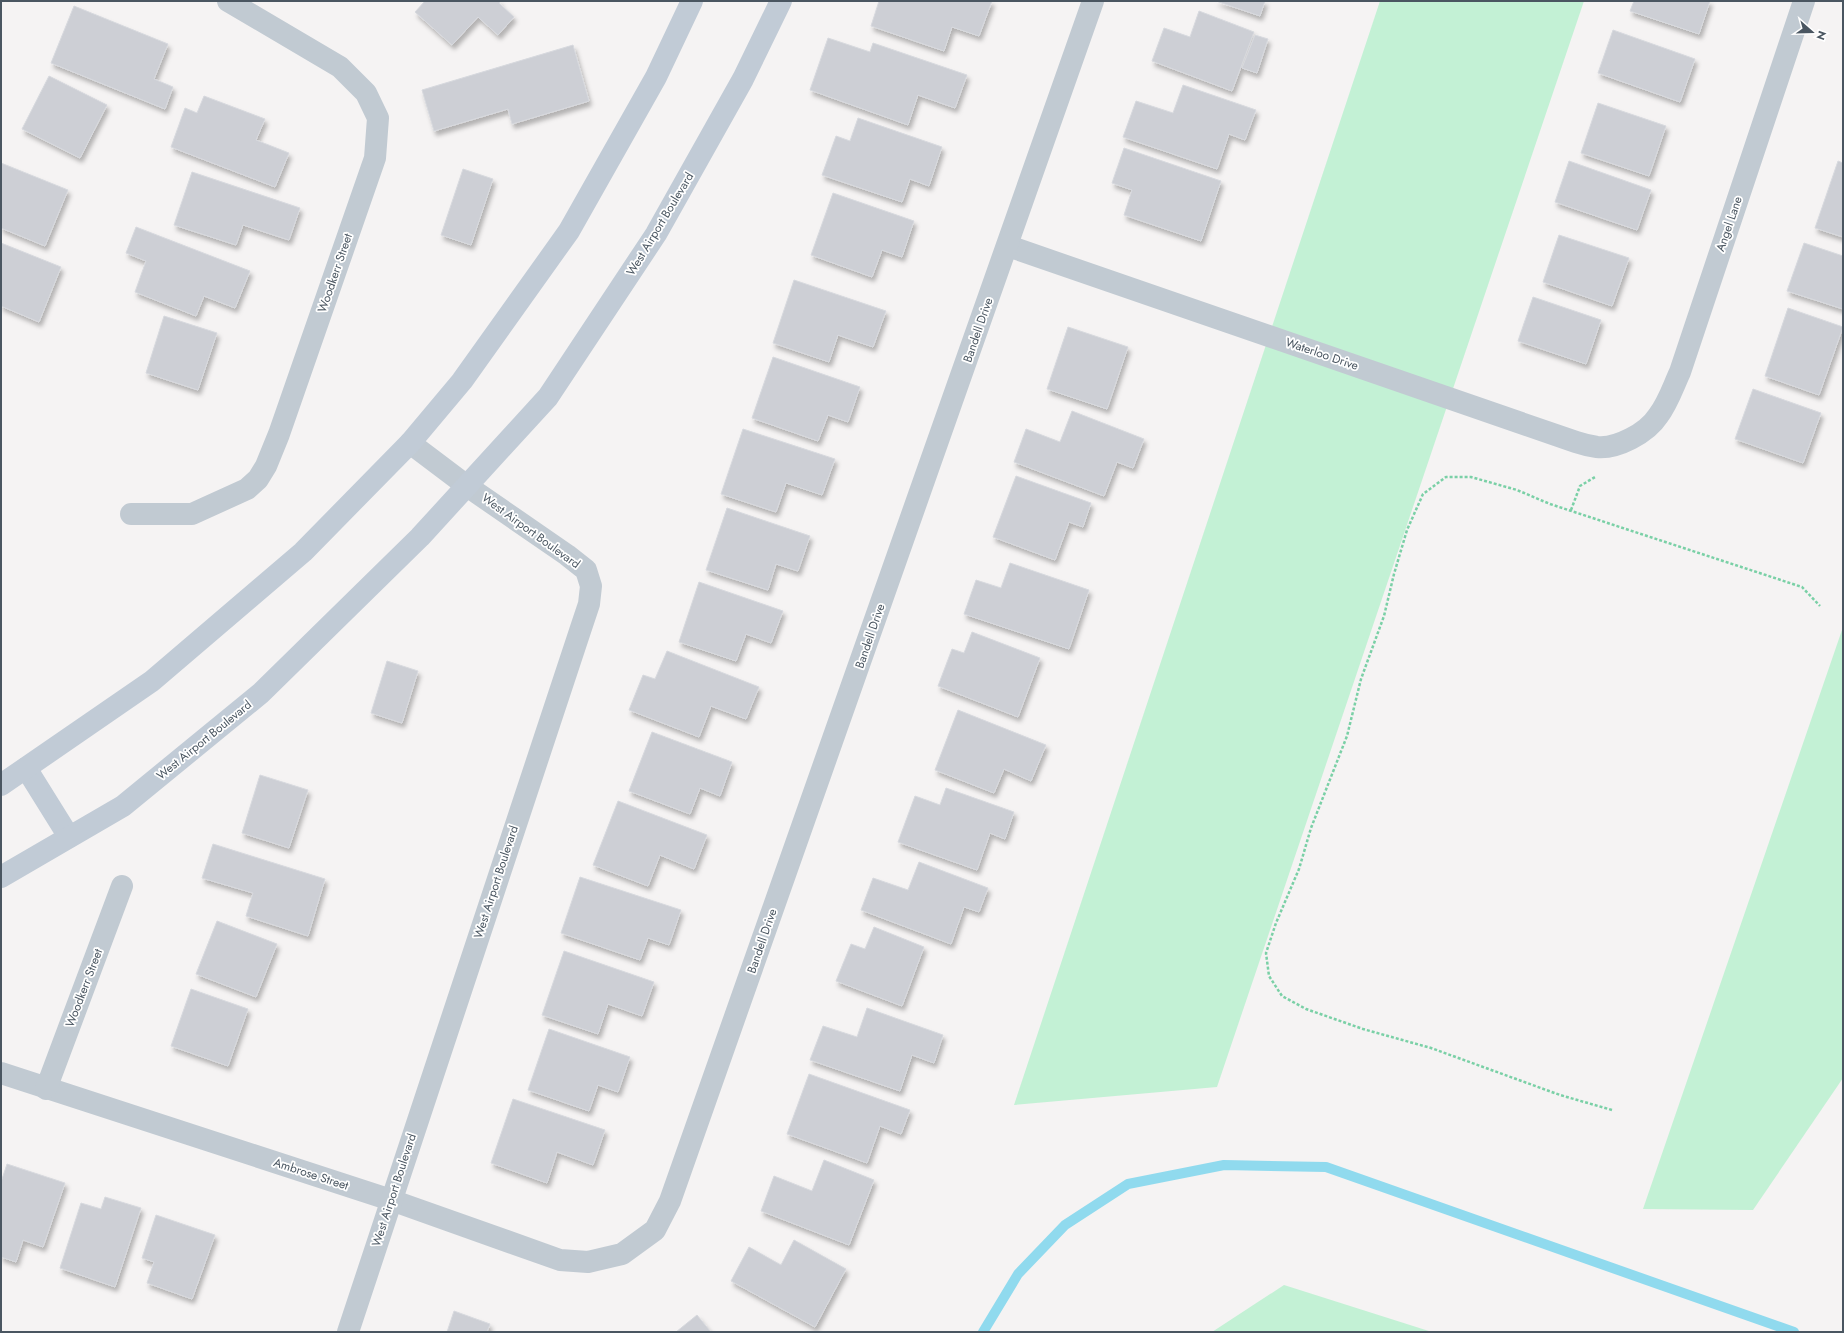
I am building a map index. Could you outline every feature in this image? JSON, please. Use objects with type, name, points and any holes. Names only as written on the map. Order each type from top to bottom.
[{"type":"main road","points":[[1,785],[152,681],[303,552],[410,443],[462,381],[569,231],[656,77],[692,1]]},
{"type":"main road","name":"West Airport Boulevard","points":[[1,877],[123,806],[261,693],[420,537],[548,397],[656,234],[744,80],[781,1]]},
{"type":"main road","points":[[26,768],[69,837]]},
{"type":"street","name":"Woodkerr Street","points":[[131,514],[192,514],[247,489],[258,480],[266,466],[279,434],[375,158],[378,118],[366,93],[340,67],[228,1]]},
{"type":"street","name":"Bandell Drive","points":[[622,1254],[655,1230],[670,1201],[1008,246],[1093,1]]},
{"type":"street","name":"Angel Lane","points":[[1636,436],[1658,418],[1670,397],[1680,372],[1804,1]]},
{"type":"street","name":"Waterloo Drive","points":[[1008,246],[1576,442],[1598,447],[1611,446],[1617,445],[1636,436]]},
{"type":"street","name":"West Airport Boulevard","points":[[348,1332],[589,604],[592,586],[586,570],[567,555],[467,486],[410,443]]},
{"type":"street","name":"Woodkerr Street","points":[[46,1089],[122,886]]},
{"type":"street","name":"Ambrose Street","points":[[1,1073],[46,1089],[391,1200],[560,1260],[588,1262],[622,1254]]},
{"type":"path","points":[[1612,1110],[1560,1095],[1431,1048],[1363,1029],[1306,1009],[1282,996],[1269,976],[1266,953],[1276,922],[1298,869],[1311,828],[1347,736],[1361,679],[1384,616],[1407,530],[1423,494],[1446,477],[1470,477],[1517,490],[1550,504],[1802,587],[1820,606]]},
{"type":"green space","points":[[1380,1],[1584,1],[1217,1087],[1014,1105]]},
{"type":"green space","points":[[1843,627],[1843,1078],[1753,1210],[1643,1209]]},
{"type":"green space","points":[[1284,1285],[1432,1332],[1212,1332]]},
{"type":"building","points":[[425,1],[501,1],[499,3],[514,17],[498,35],[478,17],[452,45],[415,12]]},
{"type":"building","points":[[879,1],[992,1],[979,36],[952,27],[944,51],[871,26]]},
{"type":"building","points":[[1216,1],[1265,1],[1260,16]]},
{"type":"building","points":[[1634,1],[1710,1],[1699,34],[1630,11]]},
{"type":"building","points":[[74,6],[168,44],[154,79],[173,87],[165,109],[51,63]]},
{"type":"building","points":[[1199,11],[1254,32],[1232,91],[1152,61],[1164,28],[1190,37]]},
{"type":"building","points":[[1613,30],[1695,59],[1680,102],[1598,73]]},
{"type":"building","points":[[1255,35],[1268,39],[1257,73],[1242,68]]},
{"type":"building","points":[[828,38],[870,52],[873,43],[967,75],[955,108],[918,95],[908,125],[810,90]]},
{"type":"building","points":[[573,45],[589,101],[512,124],[508,109],[434,131],[422,90]]},
{"type":"building","points":[[49,76],[107,105],[80,158],[22,129]]},
{"type":"building","points":[[1183,85],[1256,110],[1245,140],[1229,134],[1217,169],[1123,137],[1136,101],[1173,113]]},
{"type":"building","points":[[204,96],[265,119],[256,140],[289,153],[275,187],[171,147],[185,108],[197,113]]},
{"type":"building","points":[[1598,103],[1666,126],[1649,176],[1581,153]]},
{"type":"building","points":[[858,118],[942,147],[929,186],[910,179],[902,202],[822,175],[836,136],[850,141]]},
{"type":"building","points":[[1124,148],[1221,181],[1201,241],[1124,215],[1132,190],[1112,183]]},
{"type":"building","points":[[1569,161],[1651,190],[1637,230],[1555,202]]},
{"type":"building","points":[[1838,161],[1843,163],[1843,237],[1815,228]]},
{"type":"building","points":[[1,163],[68,190],[45,246],[1,228]]},
{"type":"building","points":[[463,169],[493,179],[471,245],[441,235]]},
{"type":"building","points":[[192,172],[300,208],[289,240],[243,225],[236,245],[174,225]]},
{"type":"building","points":[[833,193],[914,221],[902,257],[882,250],[872,277],[811,255]]},
{"type":"building","points":[[136,227],[250,271],[235,308],[204,296],[196,316],[135,292],[146,261],[126,253]]},
{"type":"building","points":[[1559,235],[1629,258],[1612,306],[1543,282]]},
{"type":"building","points":[[1,243],[61,267],[39,322],[1,306]]},
{"type":"building","points":[[1804,243],[1843,256],[1843,309],[1787,291]]},
{"type":"building","points":[[794,280],[886,311],[873,347],[838,335],[829,362],[773,343]]},
{"type":"building","points":[[1533,297],[1601,320],[1586,364],[1518,341]]},
{"type":"building","points":[[1788,308],[1843,327],[1819,395],[1765,376]]},
{"type":"building","points":[[164,316],[217,333],[198,390],[146,373]]},
{"type":"building","points":[[1068,327],[1128,347],[1107,409],[1047,389]]},
{"type":"building","points":[[773,357],[860,387],[848,422],[828,415],[818,441],[752,418]]},
{"type":"building","points":[[1753,389],[1821,413],[1803,463],[1735,439]]},
{"type":"building","points":[[1072,411],[1144,439],[1133,468],[1117,462],[1104,496],[1014,462],[1026,429],[1060,442]]},
{"type":"building","points":[[743,429],[835,459],[822,495],[786,483],[776,512],[721,494]]},
{"type":"building","points":[[1016,476],[1091,503],[1083,527],[1069,522],[1055,560],[993,537]]},
{"type":"building","points":[[727,508],[810,536],[798,571],[776,564],[768,590],[706,570]]},
{"type":"building","points":[[1010,563],[1089,590],[1069,649],[964,614],[976,580],[1001,588]]},
{"type":"building","points":[[699,582],[783,611],[771,643],[746,634],[736,661],[679,642]]},
{"type":"building","points":[[972,632],[1040,658],[1018,717],[938,686],[952,649],[964,653]]},
{"type":"building","points":[[667,651],[759,687],[746,719],[711,706],[699,737],[629,710],[643,675],[655,679]]},
{"type":"building","points":[[387,661],[418,671],[402,723],[371,713]]},
{"type":"building","points":[[958,710],[1046,745],[1031,781],[1004,769],[994,793],[935,770]]},
{"type":"building","points":[[652,732],[732,762],[720,796],[700,788],[690,814],[629,791]]},
{"type":"building","points":[[260,775],[308,790],[289,848],[242,833]]},
{"type":"building","points":[[946,788],[1014,812],[1005,839],[990,833],[977,870],[898,842],[915,796],[940,805]]},
{"type":"building","points":[[618,801],[707,835],[694,869],[660,855],[648,886],[593,865]]},
{"type":"building","points":[[213,844],[325,879],[308,936],[246,916],[253,893],[202,878]]},
{"type":"building","points":[[919,862],[988,888],[979,912],[964,907],[951,944],[861,910],[873,878],[908,890]]},
{"type":"building","points":[[580,877],[681,910],[669,945],[648,938],[640,960],[561,933]]},
{"type":"building","points":[[217,921],[277,944],[256,997],[196,974]]},
{"type":"building","points":[[874,927],[924,947],[902,1006],[836,981],[851,944],[865,949]]},
{"type":"building","points":[[564,951],[654,982],[642,1016],[608,1004],[598,1034],[542,1015]]},
{"type":"building","points":[[191,989],[248,1009],[228,1066],[171,1046]]},
{"type":"building","points":[[867,1008],[943,1035],[934,1063],[912,1055],[900,1091],[810,1060],[823,1026],[857,1037]]},
{"type":"building","points":[[549,1029],[630,1057],[618,1092],[598,1085],[589,1111],[528,1090]]},
{"type":"building","points":[[809,1074],[910,1110],[901,1134],[880,1126],[867,1163],[787,1134]]},
{"type":"building","points":[[513,1099],[605,1130],[593,1165],[557,1152],[547,1183],[491,1163]]},
{"type":"building","points":[[824,1160],[874,1180],[849,1245],[761,1211],[774,1176],[812,1191]]},
{"type":"building","points":[[7,1164],[65,1183],[43,1247],[23,1240],[16,1262],[1,1257],[1,1182]]},
{"type":"building","points":[[105,1197],[141,1208],[115,1287],[60,1268],[81,1203],[101,1209]]},
{"type":"building","points":[[156,1215],[215,1235],[192,1299],[147,1283],[154,1262],[142,1258]]},
{"type":"building","points":[[794,1240],[846,1269],[815,1327],[731,1281],[749,1247],[781,1265]]},
{"type":"building","points":[[454,1311],[490,1324],[487,1332],[447,1332]]},
{"type":"building","points":[[697,1315],[711,1332],[676,1332]]},
{"type":"waterway","points":[[983,1332],[1018,1274],[1065,1225],[1128,1184],[1224,1165],[1326,1167],[1794,1332]]}]
